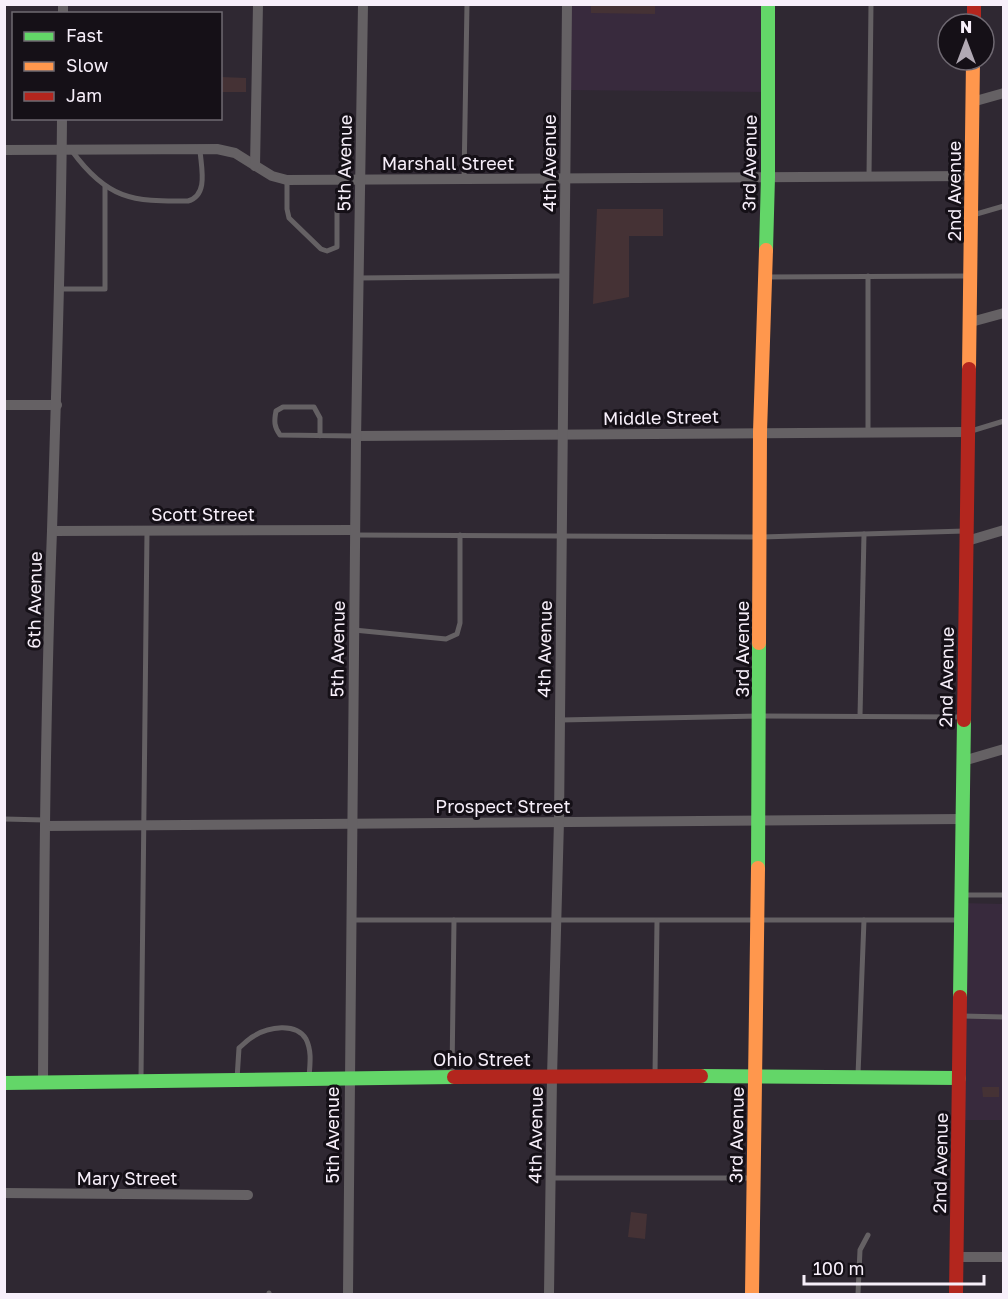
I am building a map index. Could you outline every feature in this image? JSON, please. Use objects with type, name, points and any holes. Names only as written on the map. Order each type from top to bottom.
[{"type":"street","points":[[255,166],[258,4]]},
{"type":"street","name":"5th Avenue","points":[[348,1294],[356,436],[363,4]]},
{"type":"street","name":"4th Avenue","points":[[549,1294],[559,821],[567,4]]},
{"type":"street","name":"3rd Avenue","points":[[752,1294],[760,716],[760,432],[768,177],[768,4]]},
{"type":"street","name":"2nd Avenue","points":[[956,1294],[973,72]]},
{"type":"street","points":[[972,102],[1004,93]]},
{"type":"street","name":"6th Avenue","points":[[43,1083],[45,823],[52,531],[59,289],[67,151],[62,120]]},
{"type":"street","name":"Marshall Street","points":[[4,150],[217,149],[235,153],[272,176],[287,180],[972,176]]},
{"type":"street","points":[[971,322],[1004,313]]},
{"type":"street","points":[[4,405],[57,405]]},
{"type":"street","name":"Middle Street","points":[[356,436],[967,432]]},
{"type":"street","points":[[967,536],[1004,530]]},
{"type":"street","name":"Scott Street","points":[[52,531],[355,532]]},
{"type":"street","points":[[963,761],[1004,749]]},
{"type":"street","name":"Prospect Street","points":[[45,823],[143,825],[962,819]]},
{"type":"street","name":"Ohio Street","points":[[4,1083],[452,1077],[959,1077]]},
{"type":"street","name":"Mary Street","points":[[4,1193],[248,1195]]},
{"type":"street","points":[[957,1257],[1004,1257]]},
{"type":"lane","points":[[464,179],[467,4]]},
{"type":"lane","points":[[869,176],[872,4]]},
{"type":"lane","points":[[67,151],[105,186],[123,196],[138,200],[188,201],[196,199],[200,192],[202,181],[200,150]]},
{"type":"lane","points":[[287,180],[287,209],[290,218],[321,249],[327,251],[337,247],[337,212]]},
{"type":"lane","points":[[59,289],[105,289],[105,186]]},
{"type":"lane","points":[[971,216],[1004,206]]},
{"type":"lane","points":[[358,278],[564,276]]},
{"type":"lane","points":[[868,276],[868,432]]},
{"type":"lane","points":[[765,277],[971,276]]},
{"type":"lane","points":[[320,436],[320,418],[314,407],[283,407],[276,411],[274,421],[280,435],[320,436],[356,436]]},
{"type":"lane","points":[[967,432],[1004,421]]},
{"type":"lane","points":[[141,1082],[147,531]]},
{"type":"lane","points":[[355,532],[561,536],[760,537],[864,534],[967,536]]},
{"type":"lane","points":[[860,716],[864,534]]},
{"type":"lane","points":[[354,630],[453,638],[457,634],[460,623],[460,535]]},
{"type":"lane","points":[[560,720],[760,716],[963,717]]},
{"type":"lane","points":[[4,819],[45,823]]},
{"type":"lane","points":[[961,895],[1004,895]]},
{"type":"lane","points":[[351,920],[961,920]]},
{"type":"lane","points":[[452,1077],[454,920]]},
{"type":"lane","points":[[655,1077],[657,921]]},
{"type":"lane","points":[[857,1077],[864,921]]},
{"type":"lane","points":[[960,1016],[1004,1017]]},
{"type":"lane","points":[[237,1080],[239,1048],[251,1037],[265,1030],[285,1028],[299,1031],[305,1039],[310,1052],[309,1079]]},
{"type":"lane","points":[[551,1178],[754,1178]]},
{"type":"lane","points":[[858,1294],[860,1250],[868,1235]]},
{"type":"shaded area","points":[[567,5],[768,5],[768,92],[566,90]]},
{"type":"shaded area","points":[[591,5],[655,5],[655,14],[591,13]]},
{"type":"shaded area","points":[[222,77],[246,78],[246,92],[222,92]]},
{"type":"shaded area","points":[[597,209],[663,209],[663,236],[629,236],[629,297],[593,304]]},
{"type":"shaded area","points":[[961,903],[1003,904],[1003,1120],[959,1120]]},
{"type":"shaded area","points":[[982,1087],[999,1087],[999,1097],[983,1097]]},
{"type":"shaded area","points":[[631,1212],[647,1214],[645,1239],[628,1237]]},
{"type":"traffic: fast","points":[[766,250],[768,4]]},
{"type":"traffic: fast","points":[[758,868],[759,643]]},
{"type":"traffic: fast","points":[[960,997],[964,720]]},
{"type":"traffic: fast","points":[[701,1076],[959,1078]]},
{"type":"traffic: fast","points":[[4,1083],[454,1077]]},
{"type":"traffic: slow","points":[[969,369],[973,72]]},
{"type":"traffic: slow","points":[[759,643],[760,432],[766,250]]},
{"type":"traffic: slow","points":[[752,1294],[758,868]]},
{"type":"traffic: jam","points":[[974,4],[974,12]]},
{"type":"traffic: jam","points":[[964,720],[969,369]]},
{"type":"traffic: jam","points":[[956,1294],[960,997]]},
{"type":"traffic: jam","points":[[454,1077],[701,1076]]}]
